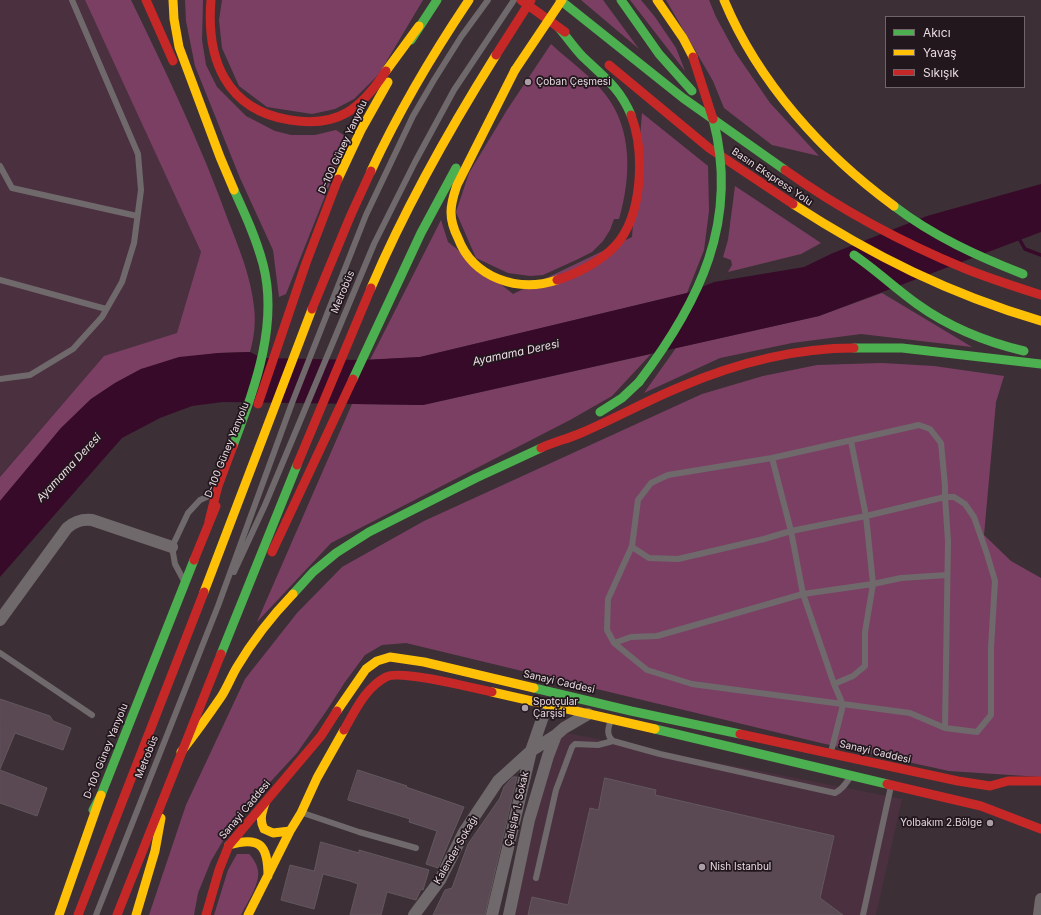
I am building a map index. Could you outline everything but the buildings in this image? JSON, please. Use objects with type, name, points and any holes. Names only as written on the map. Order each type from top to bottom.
[{"type":"main road","points":[[146,0],[176,68]]},
{"type":"main road","points":[[173,0],[174,18],[180,47],[220,156],[253,233],[263,265],[268,295],[268,324],[262,358],[243,418],[216,494],[209,521]]},
{"type":"main road","points":[[211,0],[210,31],[214,50],[225,80],[232,91],[250,107],[285,120],[305,122],[322,121],[336,118],[351,110],[369,95],[419,26]]},
{"type":"main road","name":"D-100 Güney Yanyolu","points":[[57,893],[83,828],[101,795],[209,521],[251,423],[338,180],[373,108],[419,26],[437,0]]},
{"type":"main road","points":[[78,915],[296,352],[352,212],[385,140],[412,88],[443,37],[469,0]]},
{"type":"main road","points":[[521,0],[586,46]]},
{"type":"main road","points":[[117,915],[181,752],[350,336],[389,248],[410,204],[444,140],[531,0]]},
{"type":"main road","points":[[231,628],[263,570],[421,233],[469,145],[515,70],[561,0]]},
{"type":"main road","name":"Basın Ekspress Yolu","points":[[561,0],[683,98],[799,180],[836,203],[870,223],[942,259],[968,270],[1041,295]]},
{"type":"main road","points":[[621,0],[649,40],[683,82],[723,117],[753,147]]},
{"type":"main road","points":[[556,441],[622,398],[639,382],[668,344],[692,302],[702,280],[717,233],[720,213],[721,163],[712,115],[705,88],[693,57],[683,38],[657,0]]},
{"type":"main road","points":[[724,0],[730,18],[758,65],[807,129],[868,187],[915,222],[956,246],[1032,278]]},
{"type":"main road","points":[[515,70],[457,185],[452,201],[451,213],[456,236],[467,258],[485,273],[498,280],[514,284],[543,284],[560,280],[578,271],[602,257],[616,245],[630,218],[640,179],[640,156],[637,134],[633,119],[625,102],[615,86],[582,55],[559,28]]},
{"type":"main road","name":"Basın Ekspress Yolu","points":[[603,60],[666,114],[710,148],[841,239],[938,284],[987,304],[1041,322]]},
{"type":"main road","points":[[185,89],[197,118],[220,156]]},
{"type":"main road","points":[[848,250],[917,304],[955,326],[974,335],[1013,348],[1035,352]]},
{"type":"main road","points":[[181,752],[222,695],[236,668],[255,638],[272,616],[319,567],[336,553],[369,532],[476,478],[556,441],[579,434],[674,390],[716,373],[757,361],[803,352],[835,348],[902,348],[1041,364]]},
{"type":"main road","name":"Sanayi Caddesi","points":[[206,915],[219,870],[229,845],[320,736],[366,669],[377,661],[390,657],[424,662],[631,711],[919,773],[990,786],[1028,780],[1041,781]]},
{"type":"main road","points":[[248,915],[318,778],[361,700],[376,684],[387,676],[414,676],[611,718],[981,806],[1041,829]]},
{"type":"main road","points":[[915,790],[919,773]]},
{"type":"main road","points":[[1000,793],[1008,782]]},
{"type":"main road","points":[[59,915],[101,795]]},
{"type":"main road","points":[[136,915],[155,851],[161,822],[161,802]]},
{"type":"main road","points":[[265,803],[260,824],[264,829],[270,833],[276,834],[290,832]]},
{"type":"main road","points":[[998,803],[1002,814]]},
{"type":"main road","points":[[229,845],[241,841],[253,841],[261,846],[266,855],[268,877]]},
{"type":"street","points":[[0,620],[68,528],[76,522],[92,520],[172,547]]},
{"type":"street","name":"Çalışlar 1. Sokak","points":[[492,915],[531,750],[547,705]]},
{"type":"street","points":[[531,750],[588,714]]},
{"type":"street","points":[[509,915],[529,820],[548,756],[556,735]]},
{"type":"street","name":"Kalender Sokağı","points":[[414,915],[440,880],[464,832],[498,781],[531,750]]},
{"type":"street","points":[[1039,915],[1041,899]]},
{"type":"lane","points":[[0,379],[30,375],[73,349],[102,317],[122,282],[134,243],[141,190],[138,154],[72,0]]},
{"type":"lane","name":"Metrobüs","points":[[96,915],[218,606],[254,504],[366,215],[413,116],[434,80],[488,0]]},
{"type":"lane","name":"Metrobüs","points":[[218,606],[265,505],[374,244],[454,90],[514,0]]},
{"type":"lane","points":[[0,166],[12,188],[137,216]]},
{"type":"lane","points":[[0,280],[106,309]]},
{"type":"lane","points":[[632,547],[649,558],[678,559],[764,540],[791,531],[866,516],[945,497],[954,497],[965,504],[974,517],[995,581],[991,648],[991,715],[977,732],[945,728],[910,714],[692,684],[647,670],[614,643],[607,630],[608,599],[632,547],[638,500],[651,483],[668,475],[772,458],[919,425],[930,429],[941,443],[946,486],[945,497],[948,541],[945,728]]},
{"type":"lane","points":[[834,684],[853,676],[865,666],[865,632],[873,584],[866,516],[851,441]]},
{"type":"lane","points":[[772,458],[791,531],[803,594],[834,684],[843,705],[830,754]]},
{"type":"lane","points":[[185,582],[175,564],[172,547],[188,513],[193,506],[204,498],[216,494]]},
{"type":"lane","points":[[614,643],[631,637],[657,636],[803,594],[873,584],[900,578],[947,575]]},
{"type":"lane","points":[[0,653],[92,715]]},
{"type":"lane","points":[[611,718],[608,731],[609,738],[613,741],[660,754],[835,793],[843,787],[851,775]]},
{"type":"lane","points":[[536,878],[556,790],[572,747],[575,744],[598,745],[613,741]]},
{"type":"lane","points":[[863,915],[891,785]]},
{"type":"lane","points":[[301,813],[359,832],[416,848]]},
{"type":"shaded area","points":[[0,0],[85,0],[201,252],[177,334],[104,356],[0,476]]},
{"type":"shaded area","points":[[85,0],[131,0],[195,136],[240,252],[250,285],[254,307],[254,336],[250,352],[218,353],[141,369],[115,383],[91,399],[61,428],[0,501],[0,477],[104,356],[177,333],[201,252]]},
{"type":"shaded area","points":[[185,0],[203,0],[202,40],[206,65],[217,87],[246,116],[275,131],[291,135],[315,135],[336,130],[348,138],[286,294],[279,297],[273,250],[240,178],[195,66],[186,21]]},
{"type":"shaded area","points":[[222,0],[423,0],[379,74],[354,99],[335,109],[312,114],[267,107],[239,86],[222,48],[219,20]]},
{"type":"shaded area","points":[[581,0],[603,0],[639,49]]},
{"type":"shaded area","points":[[630,0],[641,0],[655,17],[676,48],[685,71]]},
{"type":"shaded area","points":[[666,0],[709,0],[716,17],[735,52],[770,103],[819,156],[772,145],[724,108],[713,81]]},
{"type":"shaded area","points":[[551,44],[599,87],[614,108],[621,123],[627,154],[626,187],[623,203],[619,219],[614,219],[610,230],[603,241],[592,252],[543,275],[530,276],[508,273],[476,258],[456,212],[469,173],[507,110]]},
{"type":"shaded area","points":[[642,113],[708,166],[709,211],[704,250],[687,293],[420,357],[370,360],[441,220],[448,242],[513,294],[632,237]]},
{"type":"shaded area","points":[[735,186],[821,243],[801,254],[728,272],[732,265],[731,260],[723,257],[728,240]]},
{"type":"shaded area","points":[[882,293],[972,347],[861,334],[792,343],[720,358],[644,393],[676,348],[819,316]]},
{"type":"shaded area","points":[[651,354],[612,396],[570,420],[331,543],[257,622],[352,404],[423,405]]},
{"type":"shaded area","points":[[882,363],[934,366],[1004,376],[996,402],[984,535],[1011,561],[1041,578],[1041,777],[949,771],[821,743],[406,643],[382,645],[365,655],[297,753],[235,820],[211,861],[198,893],[194,915],[149,915],[186,805],[245,679],[297,613],[342,567],[424,521],[702,394],[763,376],[817,365]]},
{"type":"shaded area","points":[[556,731],[902,799],[876,915],[513,915]]},
{"type":"shaded area","points":[[237,854],[249,854],[255,861],[258,871],[257,882],[241,915],[214,915],[228,870]]},
{"type":"water","name":"Ayamama Deresi","points":[[1041,184],[1041,232],[819,316],[423,405],[223,402],[192,406],[160,418],[122,438],[0,577],[0,501],[61,428],[91,399],[115,383],[141,369],[179,357],[218,353],[250,352],[262,358],[362,360],[420,357],[687,293],[714,282],[804,267],[833,253],[927,216]]},
{"type":"waterway","points":[[1017,235],[1025,249],[1041,255]]},
{"type":"traffic: fast","points":[[411,40],[437,0]]},
{"type":"traffic: fast","points":[[560,0],[683,98],[785,170]]},
{"type":"traffic: fast","points":[[621,0],[659,54],[692,91]]},
{"type":"traffic: fast","points":[[559,28],[580,54],[622,97],[631,115]]},
{"type":"traffic: fast","points":[[639,382],[661,352],[680,322],[696,291],[709,259],[717,226],[721,192],[720,156],[713,119]]},
{"type":"traffic: fast","points":[[353,379],[421,233],[456,168]]},
{"type":"traffic: fast","points":[[233,446],[249,402],[262,357],[268,311],[267,287],[263,264],[254,235],[234,190]]},
{"type":"traffic: fast","points":[[894,206],[924,227],[940,236],[989,260],[1023,274]]},
{"type":"traffic: fast","points":[[854,255],[917,304],[942,320],[968,333],[1024,351]]},
{"type":"traffic: fast","points":[[854,348],[902,348],[1041,364]]},
{"type":"traffic: fast","points":[[600,412],[622,398],[639,382]]},
{"type":"traffic: fast","points":[[293,594],[313,572],[336,553],[369,532],[476,478],[541,448]]},
{"type":"traffic: fast","points":[[221,654],[297,465]]},
{"type":"traffic: fast","points":[[93,810],[101,795],[194,560]]},
{"type":"traffic: fast","points":[[534,688],[631,711],[740,734]]},
{"type":"traffic: fast","points":[[655,729],[887,784]]},
{"type":"traffic: slow","points":[[173,0],[174,19],[179,47],[220,157],[234,190]]},
{"type":"traffic: slow","points":[[371,171],[417,84],[442,41],[469,0]]},
{"type":"traffic: slow","points":[[515,70],[562,0]]},
{"type":"traffic: slow","points":[[657,0],[683,38],[693,57]]},
{"type":"traffic: slow","points":[[724,0],[738,30],[755,59],[774,88],[795,114],[818,140],[842,163],[894,206]]},
{"type":"traffic: slow","points":[[386,71],[419,26]]},
{"type":"traffic: slow","points":[[371,288],[384,258],[429,169],[496,55]]},
{"type":"traffic: slow","points":[[515,70],[457,185],[451,212],[452,222],[465,252],[474,263],[498,279],[527,285],[542,284],[557,280]]},
{"type":"traffic: slow","points":[[338,179],[361,130],[388,82]]},
{"type":"traffic: slow","points":[[793,204],[823,223],[913,272],[975,299],[1041,321]]},
{"type":"traffic: slow","points":[[204,592],[312,309]]},
{"type":"traffic: slow","points":[[181,752],[221,697],[237,667],[256,638],[277,611],[293,594]]},
{"type":"traffic: slow","points":[[337,711],[366,669],[377,661],[390,657],[424,662],[534,688]]},
{"type":"traffic: slow","points":[[492,692],[655,729]]},
{"type":"traffic: slow","points":[[248,915],[290,831],[301,813],[317,778],[344,730]]},
{"type":"traffic: slow","points":[[59,915],[101,795]]},
{"type":"traffic: slow","points":[[265,803],[261,819],[264,829],[273,833],[290,831]]},
{"type":"traffic: slow","points":[[136,915],[155,851],[161,818]]},
{"type":"traffic: slow","points":[[229,845],[240,842],[248,842],[255,843],[260,846],[264,850],[266,857],[268,876]]},
{"type":"traffic: jam","points":[[146,0],[173,61]]},
{"type":"traffic: jam","points":[[211,0],[210,22],[212,42],[217,61],[225,78],[236,93],[250,105],[268,114],[290,120],[307,122],[335,118],[347,113],[367,96],[386,71]]},
{"type":"traffic: jam","points":[[521,0],[565,32]]},
{"type":"traffic: jam","points":[[496,55],[531,0]]},
{"type":"traffic: jam","points":[[693,57],[713,119]]},
{"type":"traffic: jam","points":[[609,65],[709,148],[793,204]]},
{"type":"traffic: jam","points":[[557,280],[588,267],[609,252],[624,233],[631,218],[639,183],[638,147],[631,115]]},
{"type":"traffic: jam","points":[[785,170],[828,199],[896,237],[975,273],[1041,295]]},
{"type":"traffic: jam","points":[[312,309],[350,217],[371,171]]},
{"type":"traffic: jam","points":[[258,404],[306,263],[338,179]]},
{"type":"traffic: jam","points":[[297,465],[371,288]]},
{"type":"traffic: jam","points":[[541,448],[606,422],[667,392],[722,371],[787,354],[854,348]]},
{"type":"traffic: jam","points":[[272,552],[353,379]]},
{"type":"traffic: jam","points":[[209,521],[218,486],[233,446]]},
{"type":"traffic: jam","points":[[194,560],[216,506]]},
{"type":"traffic: jam","points":[[78,915],[204,592]]},
{"type":"traffic: jam","points":[[117,915],[221,654]]},
{"type":"traffic: jam","points":[[344,730],[366,694],[372,687],[386,677],[394,675],[421,677],[492,692]]},
{"type":"traffic: jam","points":[[206,915],[219,870],[229,845],[321,736],[337,711]]},
{"type":"traffic: jam","points":[[740,734],[958,781],[990,786],[1008,781],[1041,781]]},
{"type":"traffic: jam","points":[[887,784],[981,806],[1041,829]]},
{"type":"place","name":"Çoban Çeşmesi","points":[[528,82]]},
{"type":"place","name":"Spotçular Çarşisi","points":[[525,708]]},
{"type":"place","name":"Yolbakım 2.Bölge","points":[[990,823]]},
{"type":"place","name":"Nish Istanbul","points":[[702,867]]}]
